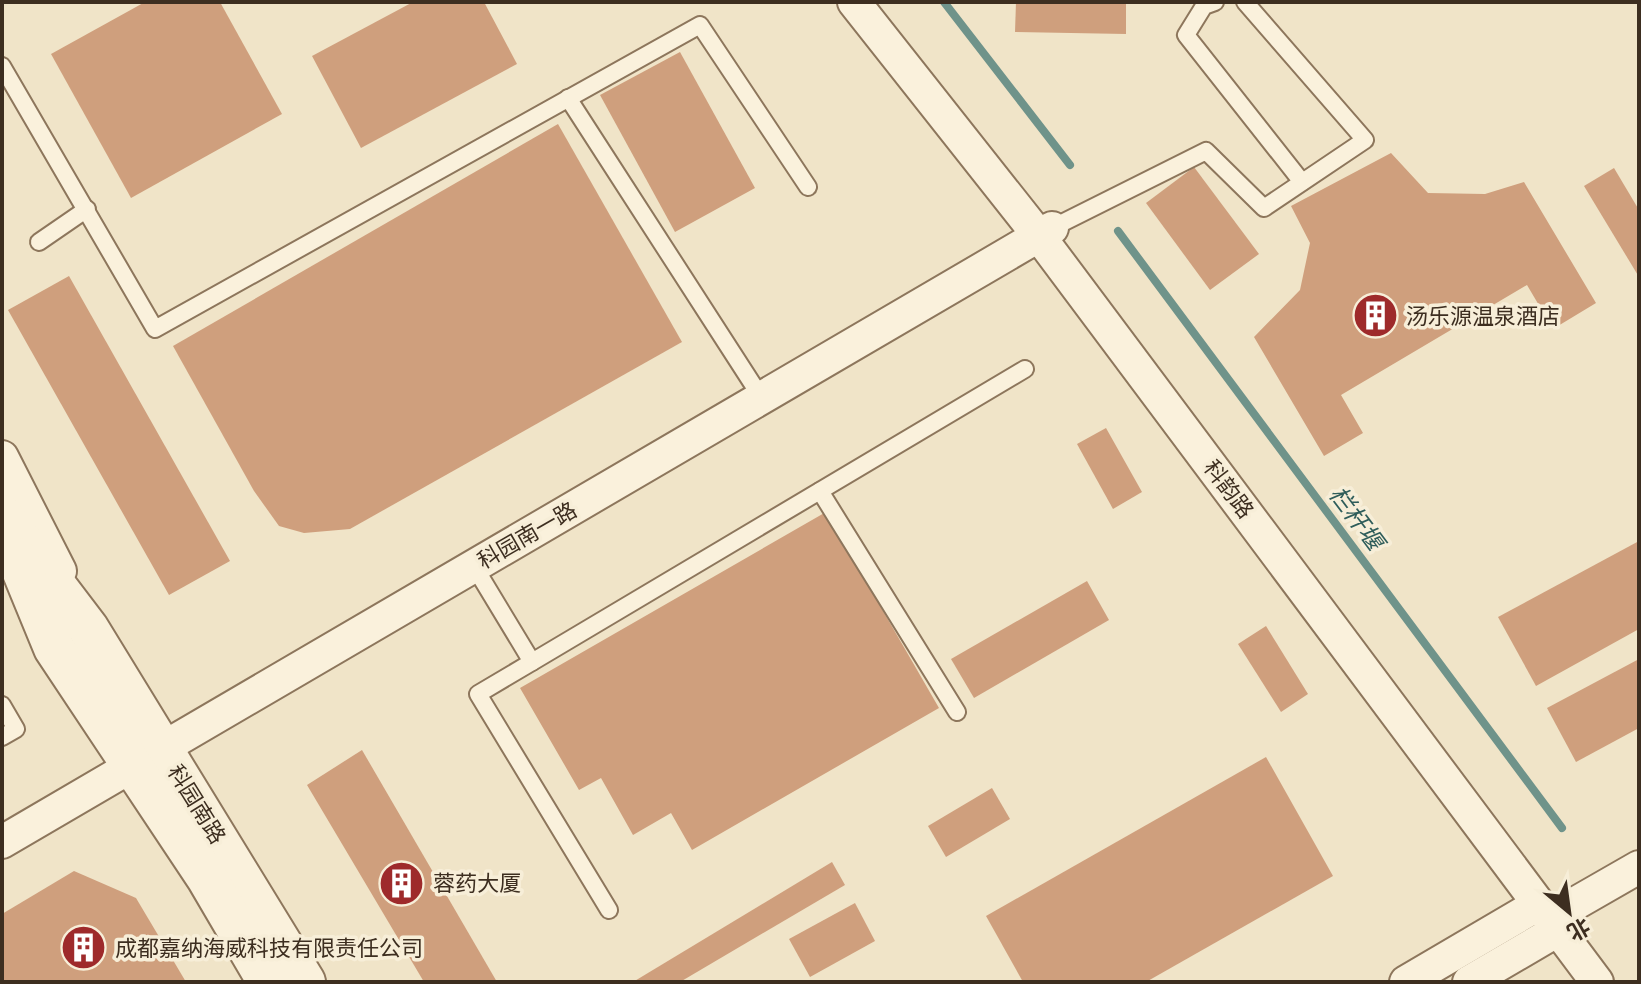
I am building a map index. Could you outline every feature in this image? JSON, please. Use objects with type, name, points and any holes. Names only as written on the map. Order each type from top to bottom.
[{"type":"street","name":"科韵路","points":[[854,2],[1045,232],[1597,982]]},
{"type":"street","name":"科园南一路","points":[[2,842],[1045,232]]},
{"type":"street","name":"科园南路","points":[[2,457],[88,628],[207,878],[268,982]]},
{"type":"street","name":"科园南路","points":[[2,518],[88,628]]},
{"type":"street","name":"科园南路","points":[[2,518],[54,648]]},
{"type":"street","name":"科园南路","points":[[2,568],[54,648],[147,757],[305,982]]},
{"type":"street","points":[[1406,982],[1549,917],[1639,867]]},
{"type":"street","points":[[1469,982],[1549,917]]},
{"type":"lane","points":[[1215,2],[1204,6],[1186,35],[1302,182]]},
{"type":"lane","points":[[1045,232],[1206,151],[1264,208],[1365,140],[1245,2]]},
{"type":"lane","points":[[2,66],[155,329],[700,25],[808,187]]},
{"type":"lane","points":[[568,98],[761,397]]},
{"type":"lane","points":[[39,242],[87,209]]},
{"type":"lane","points":[[609,910],[478,694],[1025,369]]},
{"type":"lane","points":[[820,491],[957,712]]},
{"type":"lane","points":[[474,566],[532,662]]},
{"type":"lane","points":[[2,705],[16,729],[2,737]]},
{"type":"building","points":[[145,2],[220,2],[282,114],[131,198],[51,54]]},
{"type":"building","points":[[413,2],[484,2],[517,64],[361,148],[312,56]]},
{"type":"building","points":[[1016,2],[1126,2],[1126,34],[1015,32]]},
{"type":"building","points":[[680,52],[755,188],[675,232],[600,95]]},
{"type":"building","points":[[558,124],[682,342],[350,529],[304,533],[279,526],[254,491],[173,346]]},
{"type":"building","name":"汤乐源温泉酒店","points":[[1391,153],[1428,193],[1485,194],[1524,182],[1596,303],[1553,329],[1527,285],[1341,395],[1363,433],[1324,456],[1254,337],[1300,290],[1310,243],[1291,206]]},
{"type":"building","points":[[1194,167],[1259,254],[1210,290],[1146,203]]},
{"type":"building","points":[[1614,168],[1639,210],[1639,277],[1584,186]]},
{"type":"building","points":[[69,276],[230,561],[169,595],[8,310]]},
{"type":"building","points":[[1106,428],[1142,492],[1113,509],[1077,444]]},
{"type":"building","points":[[826,512],[939,708],[692,850],[671,813],[633,835],[601,778],[579,790],[520,688]]},
{"type":"building","points":[[1639,541],[1639,629],[1536,686],[1498,617]]},
{"type":"building","points":[[1087,581],[1109,620],[974,698],[951,659]]},
{"type":"building","points":[[1266,626],[1308,694],[1281,712],[1238,644]]},
{"type":"building","points":[[1639,659],[1639,728],[1576,762],[1547,708]]},
{"type":"building","name":"蓉药大厦","points":[[362,750],[497,982],[424,982],[307,785]]},
{"type":"building","points":[[1266,757],[1333,876],[1146,982],[1023,982],[986,916]]},
{"type":"building","points":[[992,788],[1010,819],[946,857],[928,826]]},
{"type":"building","points":[[832,862],[845,885],[680,982],[633,982]]},
{"type":"building","name":"成都嘉纳海威科技有限责任公司","points":[[74,871],[136,898],[186,982],[2,982],[2,914]]},
{"type":"building","points":[[855,903],[875,941],[810,977],[789,939]]},
{"type":"waterway","name":"栏杆堰","points":[[944,2],[1070,165]]},
{"type":"waterway","name":"栏杆堰","points":[[1118,231],[1562,828]]},
{"type":"place","name":"汤乐源温泉酒店","points":[[1375,316]]},
{"type":"place","name":"蓉药大厦","points":[[402,883]]},
{"type":"place","name":"成都嘉纳海威科技有限责任公司","points":[[84,948]]}]
